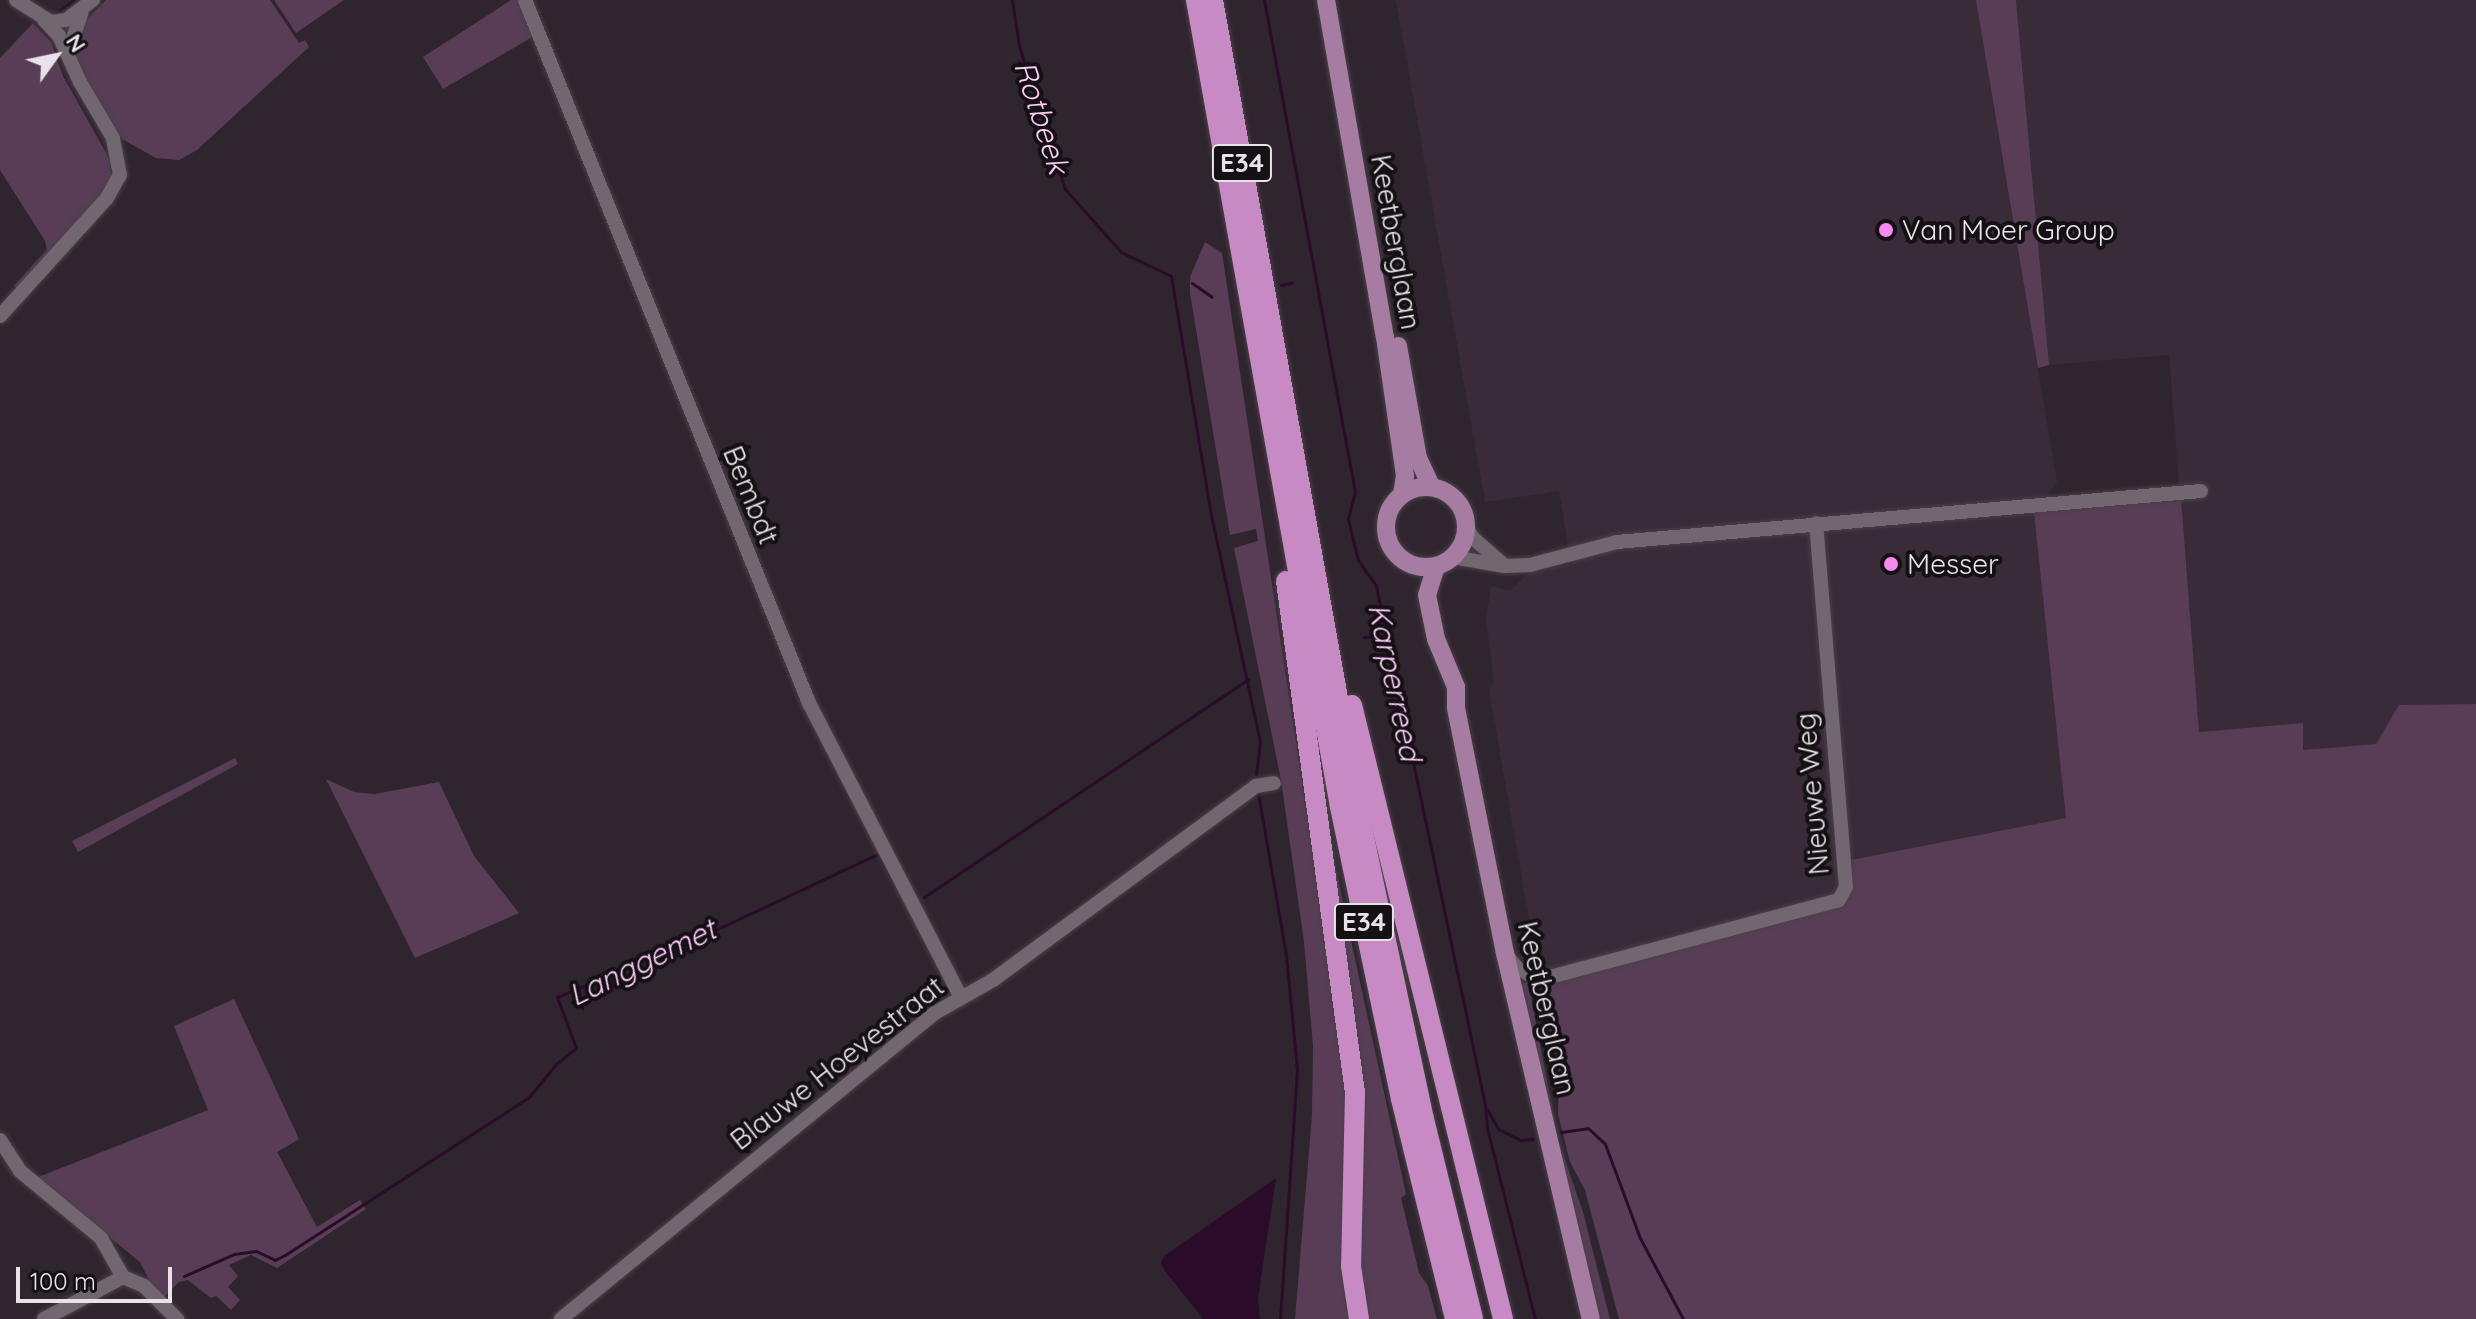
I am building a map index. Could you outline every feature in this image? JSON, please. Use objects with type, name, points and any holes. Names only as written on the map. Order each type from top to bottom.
[{"type":"highway","name":"E34","points":[[1196,0],[1288,523],[1376,982],[1455,1319]]},
{"type":"highway","name":"E34","points":[[1213,0],[1325,624],[1393,979],[1473,1319]]},
{"type":"highway","points":[[1288,523],[1282,546],[1355,1093],[1351,1266],[1359,1319]]},
{"type":"highway","points":[[1325,624],[1340,651],[1404,926],[1503,1319]]},
{"type":"main road","name":"Keetberglaan","points":[[1326,0],[1385,337],[1405,476],[1402,494]]},
{"type":"main road","name":"Keetberglaan","points":[[1336,0],[1418,458],[1431,486]]},
{"type":"main road","points":[[1431,486],[1454,498],[1463,512],[1466,527],[1463,543],[1453,557],[1436,566],[1420,567],[1405,561],[1389,544],[1385,528],[1389,509],[1402,494],[1416,487],[1431,486]]},
{"type":"main road","name":"Keetberglaan","points":[[1405,561],[1418,589],[1434,661],[1456,708]]},
{"type":"main road","name":"Keetberglaan","points":[[1436,566],[1427,595],[1436,639],[1456,687],[1456,708],[1505,953],[1591,1319]]},
{"type":"street","points":[[0,316],[107,198],[120,175],[117,147],[68,54],[44,20],[16,0]]},
{"type":"street","points":[[44,20],[66,20],[93,0]]},
{"type":"street","name":"Bembdt","points":[[525,0],[809,703],[960,996]]},
{"type":"street","points":[[68,54],[82,11]]},
{"type":"street","points":[[1453,557],[1504,566],[1530,565],[1617,542],[2201,491]]},
{"type":"street","name":"Nieuwe Weg","points":[[1505,953],[1530,975],[1550,977],[1839,900],[1846,887],[1816,523]]},
{"type":"street","points":[[1466,527],[1473,538],[1504,566]]},
{"type":"street","name":"Blauwe Hoevestraat","points":[[561,1319],[960,996],[993,980],[1256,786],[1274,783]]},
{"type":"street","points":[[0,1140],[20,1171],[101,1238],[123,1277],[144,1286],[177,1319]]},
{"type":"street","points":[[44,1319],[123,1277]]},
{"type":"shaded area","points":[[106,0],[270,0],[299,43],[305,40],[309,47],[197,150],[179,160],[156,158],[122,139],[109,124],[76,59],[75,41],[83,23]]},
{"type":"shaded area","points":[[274,0],[344,0],[296,33]]},
{"type":"shaded area","points":[[511,0],[519,0],[534,36],[443,89],[423,57]]},
{"type":"shaded area","points":[[1396,0],[1976,0],[2057,482],[2034,512],[2067,818],[1851,860],[1853,883],[1845,905],[1540,982],[1489,690],[1494,681],[1486,619],[1491,586],[1510,591],[1528,573],[1571,564],[1559,491],[1485,502]]},
{"type":"shaded area","points":[[1976,0],[2016,0],[2049,365],[2038,368]]},
{"type":"shaded area","points":[[2016,0],[2476,0],[2476,704],[2399,705],[2377,744],[2303,750],[2303,723],[2198,732],[2169,355],[2049,365]]},
{"type":"shaded area","points":[[33,23],[51,42],[63,76],[110,160],[111,177],[98,202],[18,290],[14,286],[47,250],[45,241],[0,170],[0,58]]},
{"type":"shaded area","points":[[1205,242],[1222,253],[1345,1067],[1348,1133],[1341,1241],[1350,1319],[1295,1319],[1312,1115],[1313,1046],[1304,942],[1281,780],[1234,548],[1258,541],[1256,529],[1230,535],[1190,293],[1190,277]]},
{"type":"shaded area","points":[[2181,499],[2199,732],[2303,723],[2303,750],[2376,744],[2399,705],[2476,704],[2476,1319],[1619,1319],[1585,1190],[1570,1162],[1558,1114],[1559,1068],[1540,982],[1845,905],[1853,883],[1851,860],[2066,818],[2034,512]]},
{"type":"shaded area","points":[[235,758],[238,764],[78,852],[72,841]]},
{"type":"shaded area","points":[[326,779],[354,792],[375,794],[439,782],[474,856],[519,913],[415,958]]},
{"type":"shaded area","points":[[1323,811],[1406,1194],[1401,1198],[1419,1273],[1428,1286],[1437,1319],[1365,1319]]},
{"type":"shaded area","points":[[1528,981],[1558,1140],[1583,1212],[1610,1319],[1600,1319],[1567,1189],[1520,986]]},
{"type":"shaded area","points":[[234,999],[299,1139],[277,1152],[317,1227],[360,1200],[366,1209],[277,1268],[251,1255],[229,1265],[238,1276],[228,1287],[240,1300],[231,1310],[216,1296],[211,1298],[188,1280],[179,1282],[163,1298],[153,1288],[140,1262],[36,1178],[208,1110],[174,1026]]},
{"type":"shaded area","points":[[1276,1178],[1258,1298],[1260,1319],[1203,1319],[1165,1271],[1161,1263],[1164,1256]]},
{"type":"waterway","name":"Rotbeek","points":[[54,15],[74,0]]},
{"type":"waterway","name":"Rotbeek","points":[[1012,0],[1019,46],[1065,189],[1121,252],[1171,276]]},
{"type":"waterway","name":"Karperreed","points":[[1264,0],[1355,492],[1348,519],[1358,560],[1376,586],[1485,1105],[1487,1128],[1535,1319]]},
{"type":"waterway","points":[[1171,276],[1211,515],[1260,742],[1256,775]]},
{"type":"waterway","name":"Rotbeek","points":[[1192,283],[1212,297]]},
{"type":"waterway","name":"Rotbeek","points":[[1281,285],[1292,283]]},
{"type":"waterway","name":"Langgemet","points":[[1364,637],[1384,636]]},
{"type":"waterway","name":"Langgemet","points":[[924,897],[1249,679]]},
{"type":"waterway","points":[[1258,793],[1286,955],[1297,1070],[1280,1319]]},
{"type":"waterway","name":"Langgemet","points":[[184,1276],[234,1254],[256,1251],[275,1260],[285,1255],[529,1097],[556,1064],[576,1048],[557,997],[694,940],[878,854],[895,885]]},
{"type":"waterway","points":[[1487,1109],[1498,1129],[1521,1140],[1533,1139]]},
{"type":"waterway","points":[[1561,1132],[1588,1128],[1605,1144],[1640,1238],[1683,1319]]},
{"type":"place","name":"Van Moer Group","points":[[1886,230]]},
{"type":"place","name":"Messer","points":[[1891,564]]}]
